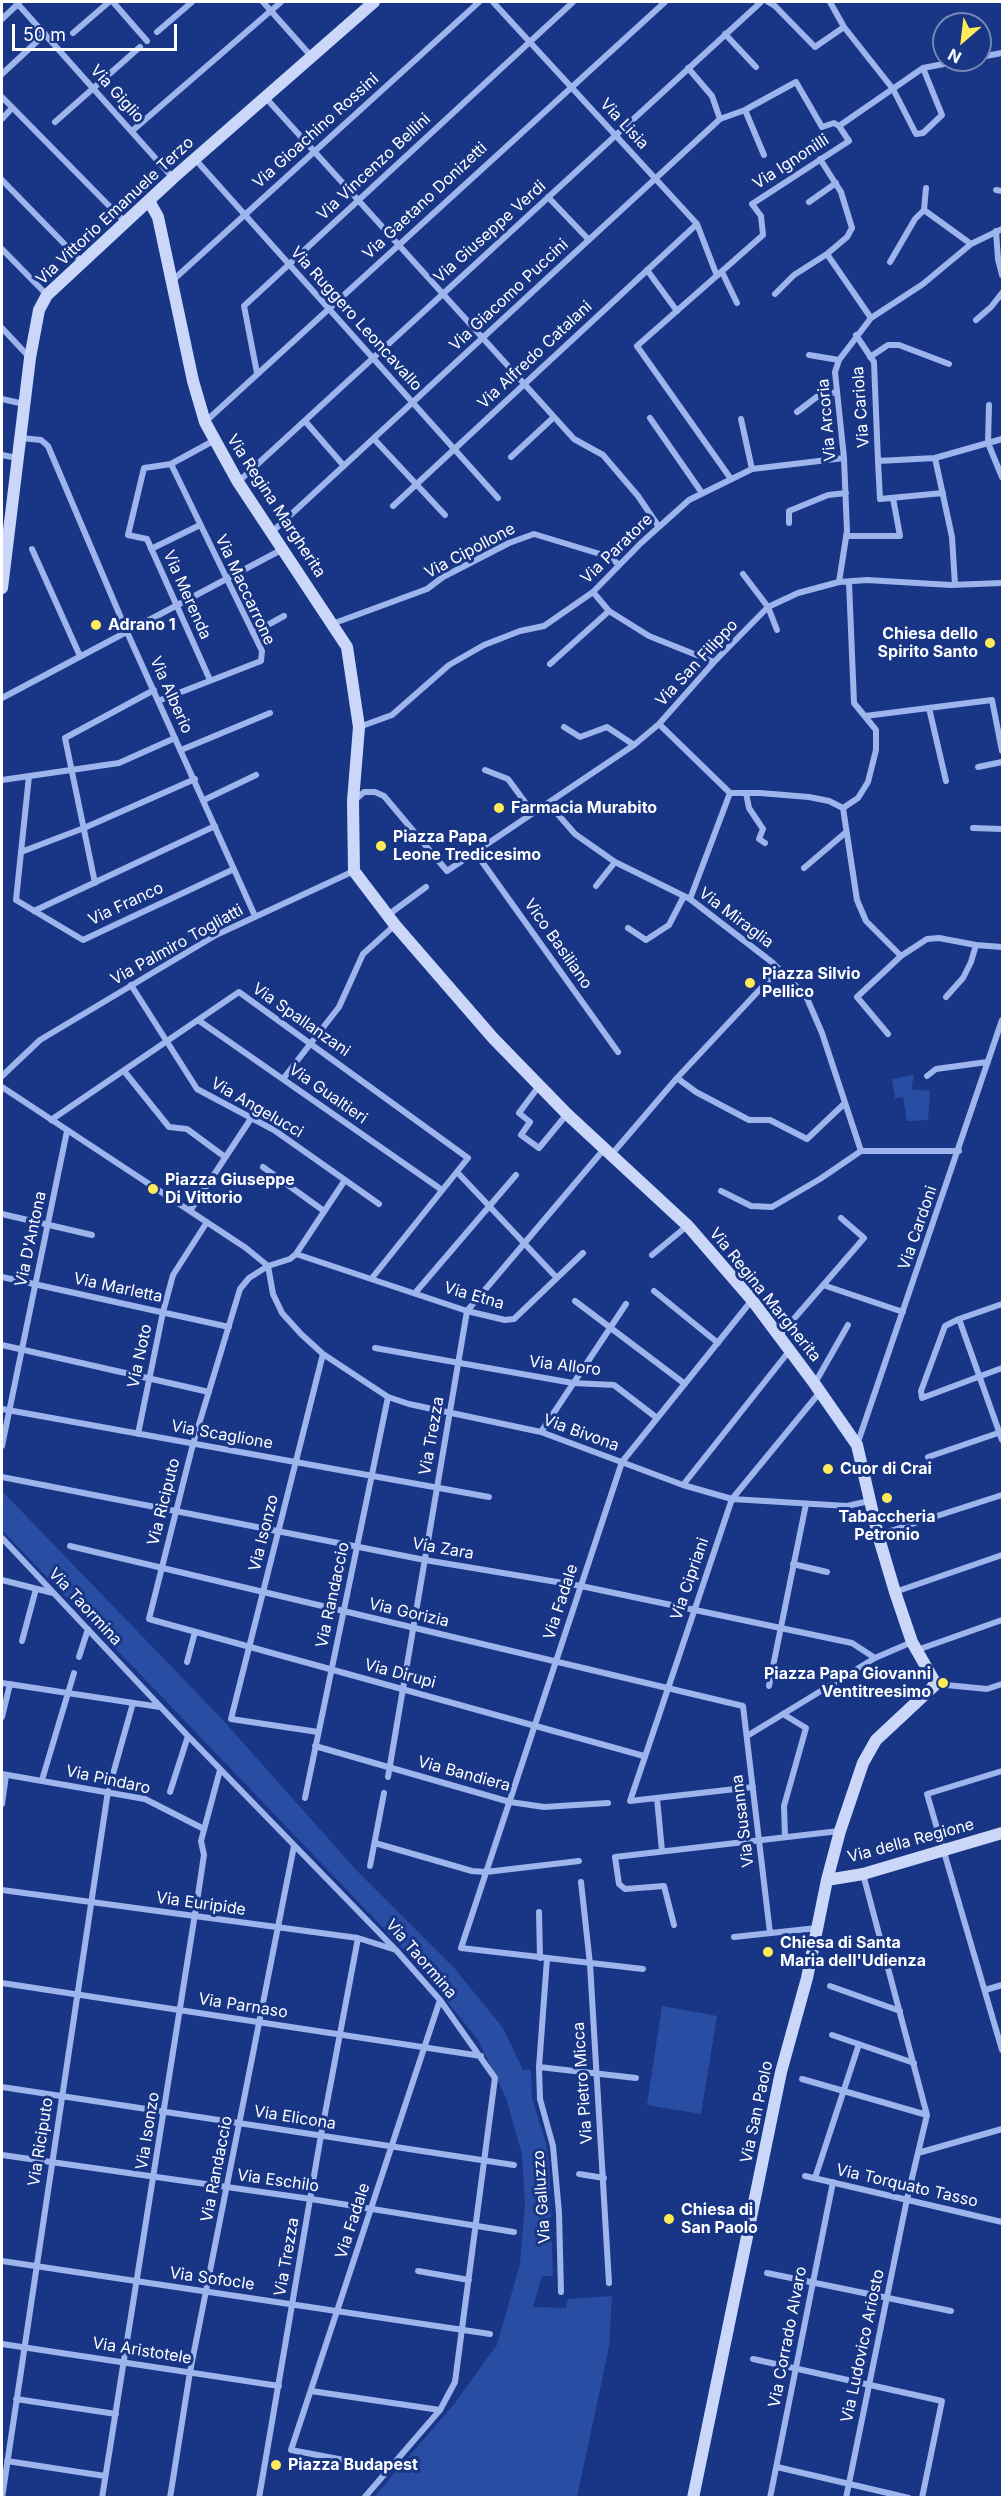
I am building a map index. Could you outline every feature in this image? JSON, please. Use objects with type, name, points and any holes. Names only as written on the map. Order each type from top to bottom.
[{"type":"street","points":[[2,18],[18,2]]},
{"type":"street","name":"Via Giglio","points":[[18,2],[173,178]]},
{"type":"street","points":[[73,33],[111,2],[147,41]]},
{"type":"street","points":[[157,32],[192,2]]},
{"type":"street","points":[[263,2],[311,56]]},
{"type":"street","points":[[132,131],[281,2]]},
{"type":"street","name":"Via Vittorio Emanuele Terzo","points":[[2,588],[6,522],[21,438],[30,358],[39,310],[47,295],[194,159],[374,2]]},
{"type":"street","name":"Via Gioachino Rossini","points":[[172,281],[479,2]]},
{"type":"street","name":"Via Lisia","points":[[493,2],[697,224],[719,274],[737,303]]},
{"type":"street","name":"Via Vincenzo Bellini","points":[[257,373],[244,306],[573,2]]},
{"type":"street","name":"Via Gaetano Donizetti","points":[[205,422],[665,2]]},
{"type":"street","name":"Via Giuseppe Verdi","points":[[238,482],[761,2]]},
{"type":"street","points":[[768,2],[775,6],[815,47],[844,27]]},
{"type":"street","points":[[830,2],[844,27],[893,89],[916,134],[923,133],[942,115],[922,68]]},
{"type":"street","points":[[2,74],[45,34]]},
{"type":"street","points":[[725,34],[756,67]]},
{"type":"street","points":[[55,122],[140,47]]},
{"type":"street","name":"Via Ignonilli","points":[[731,479],[637,346],[763,235],[760,216],[752,204],[849,141],[839,126],[922,68],[932,66]]},
{"type":"street","points":[[688,68],[712,96],[720,119],[745,110],[796,82],[822,127],[834,123],[839,126]]},
{"type":"street","points":[[2,97],[125,222]]},
{"type":"street","points":[[265,97],[574,439],[603,455],[638,496],[659,527]]},
{"type":"street","points":[[2,118],[12,108]]},
{"type":"street","points":[[745,110],[764,155]]},
{"type":"street","name":"Via Giacomo Puccini","points":[[272,532],[720,119]]},
{"type":"street","name":"Via Ruggero Leoncavallo","points":[[194,159],[498,498]]},
{"type":"street","points":[[775,294],[794,275],[827,254],[847,237],[852,228],[841,192],[820,159]]},
{"type":"street","points":[[2,180],[82,262]]},
{"type":"street","points":[[809,202],[836,183]]},
{"type":"street","points":[[890,262],[915,219],[924,210],[926,188]]},
{"type":"street","points":[[548,197],[589,240]]},
{"type":"street","name":"Via Regina Margherita","points":[[148,201],[158,217],[193,381],[205,422],[238,482],[347,647],[359,727],[353,801],[354,870],[391,921],[493,1038],[567,1114],[688,1226],[752,1300],[817,1387],[857,1445],[878,1535],[895,1592],[914,1646],[936,1684]]},
{"type":"street","points":[[924,210],[971,244]]},
{"type":"street","name":"Via Alfredo Catalani","points":[[393,506],[697,224]]},
{"type":"street","points":[[999,230],[998,259],[1002,275]]},
{"type":"street","name":"Via Arcoria","points":[[839,582],[846,536],[846,493],[835,372],[839,360],[871,318],[923,284],[971,244],[999,230]]},
{"type":"street","points":[[2,249],[47,295]]},
{"type":"street","points":[[827,254],[871,318]]},
{"type":"street","points":[[647,270],[677,311]]},
{"type":"street","points":[[976,320],[1002,293]]},
{"type":"street","points":[[2,328],[30,358]]},
{"type":"street","name":"Via Cariola","points":[[856,335],[874,362],[878,461],[936,458],[1002,439]]},
{"type":"street","points":[[870,357],[888,345],[899,345],[949,364]]},
{"type":"street","points":[[809,355],[839,360]]},
{"type":"street","points":[[797,412],[818,396],[837,392]]},
{"type":"street","points":[[2,399],[24,404]]},
{"type":"street","points":[[989,405],[988,443],[1002,477]]},
{"type":"street","points":[[511,457],[554,417]]},
{"type":"street","points":[[650,418],[702,493]]},
{"type":"street","points":[[741,419],[752,469]]},
{"type":"street","points":[[304,421],[344,466]]},
{"type":"street","name":"Via Alberio","points":[[21,438],[41,440],[48,446],[127,632],[255,916]]},
{"type":"street","points":[[374,439],[445,515]]},
{"type":"street","name":"Via Merenda","points":[[210,680],[147,539],[128,535],[144,468],[171,464],[215,440]]},
{"type":"street","points":[[2,455],[18,458]]},
{"type":"street","name":"Via Paratore","points":[[359,727],[392,715],[449,665],[484,645],[519,631],[544,626],[593,592],[689,500],[752,469],[844,458]]},
{"type":"street","points":[[936,458],[952,537],[956,585]]},
{"type":"street","points":[[878,461],[880,499],[943,493]]},
{"type":"street","name":"Via Maccarrone","points":[[158,701],[261,661],[262,651],[171,464]]},
{"type":"street","points":[[789,523],[789,511],[828,495],[846,493]]},
{"type":"street","points":[[846,536],[900,536],[892,498]]},
{"type":"street","points":[[151,549],[200,525]]},
{"type":"street","name":"Via Cipollone","points":[[332,624],[427,589],[443,577],[509,543],[534,534],[610,557],[620,565]]},
{"type":"street","points":[[32,549],[80,656]]},
{"type":"street","points":[[2,698],[283,549]]},
{"type":"street","points":[[743,574],[768,607],[777,630]]},
{"type":"street","name":"Via San Filippo","points":[[353,801],[364,792],[375,792],[384,796],[447,871],[634,745],[659,724],[714,662],[768,607],[798,593],[839,582],[867,580],[956,585],[1002,583]]},
{"type":"street","points":[[843,808],[858,798],[868,782],[876,750],[876,730],[854,703],[849,582]]},
{"type":"street","points":[[593,592],[609,611],[649,636],[714,662]]},
{"type":"street","points":[[550,664],[609,611]]},
{"type":"street","points":[[253,633],[284,616]]},
{"type":"street","points":[[95,883],[65,738],[154,690]]},
{"type":"street","points":[[865,716],[992,700],[1002,752]]},
{"type":"street","points":[[929,708],[946,781]]},
{"type":"street","points":[[181,750],[270,713]]},
{"type":"street","points":[[659,724],[730,793],[809,797],[830,801],[843,808]]},
{"type":"street","points":[[564,727],[580,737],[607,727],[634,745]]},
{"type":"street","points":[[2,780],[120,763],[175,738]]},
{"type":"street","points":[[978,767],[1002,762]]},
{"type":"street","points":[[485,770],[508,779],[533,813]]},
{"type":"street","points":[[204,800],[256,775]]},
{"type":"street","name":"Via Franco","points":[[30,776],[16,900],[83,940],[234,869]]},
{"type":"street","points":[[21,852],[84,828],[195,779]]},
{"type":"street","points":[[628,928],[646,940],[669,925],[687,897],[730,793]]},
{"type":"street","points":[[746,793],[749,808],[763,829],[759,839],[765,843]]},
{"type":"street","name":"Via Miraglia","points":[[548,803],[575,834],[615,862],[687,897],[779,969],[806,996],[822,1033],[861,1151]]},
{"type":"street","points":[[843,808],[856,900],[866,921],[901,956]]},
{"type":"street","points":[[34,911],[215,826]]},
{"type":"street","points":[[973,828],[1002,829]]},
{"type":"street","points":[[804,868],[845,833]]},
{"type":"street","name":"Vico Basiliano","points":[[475,852],[618,1052]]},
{"type":"street","points":[[596,886],[615,862]]},
{"type":"street","name":"Via Palmiro Togliatti","points":[[2,1076],[40,1040],[216,935],[354,870]]},
{"type":"street","points":[[283,1079],[339,1007],[363,954],[391,921],[426,887]]},
{"type":"street","points":[[888,1034],[856,998],[901,956],[927,939],[939,938],[1002,947]]},
{"type":"street","points":[[946,997],[963,978],[976,945]]},
{"type":"street","points":[[467,1311],[524,1243],[779,969]]},
{"type":"street","name":"Via Angelucci","points":[[131,985],[197,1089],[274,1130],[379,1204]]},
{"type":"street","name":"Via Spallanzani","points":[[51,1120],[239,992],[468,1158],[457,1172]]},
{"type":"street","name":"Via Gualtieri","points":[[198,1020],[442,1190]]},
{"type":"street","name":"Via Cardoni","points":[[857,1445],[1002,1020]]},
{"type":"street","points":[[927,1076],[936,1069],[987,1062]]},
{"type":"street","points":[[124,1071],[169,1127],[187,1130],[225,1157]]},
{"type":"street","points":[[676,1078],[696,1092],[749,1120],[770,1120],[807,1139],[845,1103]]},
{"type":"street","points":[[539,1086],[519,1113],[530,1122],[521,1135],[539,1148],[567,1114]]},
{"type":"street","points":[[2,1087],[190,1210],[268,1266],[290,1259],[296,1254],[345,1180]]},
{"type":"street","points":[[190,1210],[252,1117]]},
{"type":"street","name":"Via D'Antona","points":[[2,1446],[5,1410],[21,1349],[67,1131]]},
{"type":"street","points":[[721,1191],[751,1206],[772,1207],[820,1179],[861,1151],[959,1151]]},
{"type":"street","points":[[263,1167],[324,1211]]},
{"type":"street","points":[[372,1278],[457,1172],[557,1278]]},
{"type":"street","points":[[415,1293],[516,1175]]},
{"type":"street","points":[[2,1214],[92,1235]]},
{"type":"street","points":[[779,1336],[864,1238],[841,1218]]},
{"type":"street","name":"Via Noto","points":[[138,1434],[163,1312],[173,1275],[207,1222]]},
{"type":"street","points":[[652,1255],[688,1226]]},
{"type":"street","name":"Via Etna","points":[[296,1254],[467,1311],[505,1320],[514,1319],[583,1252]]},
{"type":"street","name":"Via Riciputo","points":[[149,1619],[193,1444],[240,1289],[249,1278],[268,1266]]},
{"type":"street","name":"Via Bivona","points":[[268,1266],[273,1294],[282,1313],[301,1334],[324,1353],[388,1397],[409,1404],[541,1432],[683,1485],[732,1499],[847,1506],[870,1501]]},
{"type":"street","name":"Via Marletta","points":[[2,1277],[229,1327]]},
{"type":"street","points":[[823,1285],[903,1312]]},
{"type":"street","points":[[654,1291],[718,1343]]},
{"type":"street","name":"Via Fadale","points":[[544,1959],[460,1948],[622,1462],[752,1300]]},
{"type":"street","points":[[576,1301],[685,1384]]},
{"type":"street","points":[[541,1432],[626,1304]]},
{"type":"street","points":[[1002,1304],[945,1326],[921,1391],[922,1398],[1002,1368]]},
{"type":"street","name":"Via Trezza","points":[[387,1777],[467,1311]]},
{"type":"street","points":[[959,1319],[1002,1440]]},
{"type":"street","name":"Via Cipriani","points":[[657,1798],[630,1801],[666,1688],[732,1499],[817,1387],[849,1325]]},
{"type":"street","points":[[2,1345],[209,1392]]},
{"type":"street","name":"Via Alloro","points":[[375,1348],[573,1383],[614,1385],[657,1418]]},
{"type":"street","points":[[683,1485],[790,1350]]},
{"type":"street","name":"Via Isonzo","points":[[318,1732],[231,1719],[324,1353]]},
{"type":"street","name":"Via Randaccio","points":[[305,1798],[388,1397]]},
{"type":"street","name":"Via Scaglione","points":[[5,1410],[489,1497]]},
{"type":"street","points":[[928,1457],[1001,1432]]},
{"type":"street","name":"Via Zara","points":[[2,1477],[424,1560],[581,1586],[852,1643],[875,1658]]},
{"type":"street","points":[[878,1535],[1002,1495]]},
{"type":"street","points":[[768,1686],[806,1504]]},
{"type":"street","name":"Via Taormina","points":[[2,1538],[220,1770],[396,1950],[440,2000],[495,2078],[455,2382],[440,2410],[364,2498]]},
{"type":"street","name":"Via Gorizia","points":[[70,1546],[743,1706]]},
{"type":"street","points":[[895,1592],[1002,1555]]},
{"type":"street","points":[[793,1564],[827,1572]]},
{"type":"street","points":[[2,1580],[54,1593]]},
{"type":"street","points":[[22,1641],[36,1589]]},
{"type":"street","name":"Via Dirupi","points":[[149,1619],[644,1756]]},
{"type":"street","points":[[747,1736],[875,1658],[951,1638],[1002,1620]]},
{"type":"street","points":[[79,1657],[87,1629]]},
{"type":"street","points":[[186,1662],[195,1632]]},
{"type":"street","points":[[42,1780],[74,1673]]},
{"type":"street","points":[[2,1683],[160,1707]]},
{"type":"street","points":[[2,1717],[10,1684]]},
{"type":"street","points":[[936,1684],[987,1689],[1002,1684]]},
{"type":"street","name":"Via San Paolo","points":[[693,2498],[781,2072],[807,1978],[827,1880],[840,1831],[863,1763],[876,1740],[936,1684]]},
{"type":"street","points":[[113,1774],[133,1703]]},
{"type":"street","name":"Via Susanna","points":[[743,1706],[770,1933]]},
{"type":"street","points":[[783,1714],[806,1728],[784,1806],[785,1837]]},
{"type":"street","points":[[170,1792],[188,1736]]},
{"type":"street","name":"Via Bandiera","points":[[315,1746],[510,1802],[543,1807],[608,1803]]},
{"type":"street","name":"Via Isonzo","points":[[102,2498],[195,1916],[204,1855],[201,1841],[220,1770]]},
{"type":"street","points":[[1002,1771],[927,1794],[1002,2050]]},
{"type":"street","points":[[2,1804],[4,1775]]},
{"type":"street","name":"Via Pindaro","points":[[4,1775],[145,1799],[204,1829]]},
{"type":"street","points":[[662,1851],[657,1798],[753,1787]]},
{"type":"street","name":"Via Riciputo","points":[[2,2498],[108,1791]]},
{"type":"street","points":[[370,1866],[384,1793]]},
{"type":"street","points":[[674,1925],[664,1886],[625,1889],[619,1884],[615,1857],[840,1831]]},
{"type":"street","name":"Via della Regione","points":[[827,1880],[862,1874],[1002,1833]]},
{"type":"street","points":[[375,1843],[472,1871],[486,1872],[579,1861]]},
{"type":"street","name":"Via Randaccio","points":[[170,2498],[190,2373],[294,1846]]},
{"type":"street","points":[[862,1874],[927,2115]]},
{"type":"street","name":"Via Pietro Micca","points":[[581,1882],[590,1964],[609,2283]]},
{"type":"street","name":"Via Euripide","points":[[2,1890],[358,1938],[396,1950]]},
{"type":"street","name":"Via Galluzzo","points":[[539,1912],[544,1959],[539,2067],[540,2099],[553,2146],[559,2213],[561,2292]]},
{"type":"street","points":[[734,1937],[818,1928]]},
{"type":"street","name":"Via Trezza","points":[[260,2498],[321,2135],[358,1938]]},
{"type":"street","points":[[544,1959],[643,1969]]},
{"type":"street","name":"Via Parnaso","points":[[2,1983],[481,2056]]},
{"type":"street","points":[[985,1990],[1002,1985]]},
{"type":"street","points":[[830,1986],[900,2011]]},
{"type":"street","name":"Via Fadale","points":[[391,2469],[291,2450],[440,2000]]},
{"type":"street","points":[[832,2035],[914,2063]]},
{"type":"street","points":[[815,2178],[859,2044]]},
{"type":"street","points":[[539,2067],[636,2078]]},
{"type":"street","points":[[802,2079],[927,2115]]},
{"type":"street","name":"Via Elicona","points":[[2,2087],[514,2165]]},
{"type":"street","name":"Via Ludovico Ariosto","points":[[846,2498],[907,2199],[927,2115]]},
{"type":"street","points":[[918,2153],[1002,2129]]},
{"type":"street","name":"Via Eschilo","points":[[2,2155],[311,2199],[514,2232]]},
{"type":"street","points":[[579,2174],[604,2178]]},
{"type":"street","name":"Via Torquato Tasso","points":[[805,2176],[1002,2222]]},
{"type":"street","name":"Via Corrado Alvaro","points":[[771,2498],[833,2182]]},
{"type":"street","name":"Via Sofocle","points":[[2,2261],[490,2334]]},
{"type":"street","points":[[418,2271],[469,2280]]},
{"type":"street","points":[[767,2273],[951,2311]]},
{"type":"street","name":"Via Aristotele","points":[[2,2344],[279,2386]]},
{"type":"street","points":[[753,2359],[942,2401],[922,2498]]},
{"type":"street","points":[[310,2391],[440,2410]]},
{"type":"street","points":[[16,2399],[116,2415]]},
{"type":"street","points":[[8,2461],[105,2476]]},
{"type":"street","points":[[777,2467],[909,2498]]},
{"type":"shaded area","points":[[914,1075],[911,1089],[930,1091],[928,1120],[907,1121],[903,1097],[895,1098],[892,1079]]},
{"type":"shaded area","points":[[2,1491],[221,1718],[359,1873],[455,1969],[503,2028],[523,2070],[531,2070],[532,2098],[546,2143],[549,2165],[553,2276],[542,2276],[533,2307],[566,2308],[568,2299],[612,2296],[609,2347],[577,2497],[374,2497],[455,2403],[497,2345],[520,2264],[525,2204],[522,2154],[506,2098],[478,2040],[415,1961],[2,1530]]},
{"type":"shaded area","points":[[662,2006],[717,2016],[701,2114],[647,2105]]},
{"type":"place","name":"Adrano 1","points":[[96,625]]},
{"type":"place","name":"Chiesa dello Spirito Santo","points":[[990,643]]},
{"type":"place","name":"Farmacia Murabito","points":[[499,808]]},
{"type":"place","name":"Piazza Papa Leone Tredicesimo","points":[[381,846]]},
{"type":"place","name":"Piazza Silvio Pellico","points":[[750,983]]},
{"type":"place","name":"Piazza Giuseppe Di Vittorio","points":[[153,1189]]},
{"type":"place","name":"Cuor di Crai","points":[[828,1469]]},
{"type":"place","name":"Tabaccheria Petronio","points":[[887,1498]]},
{"type":"place","name":"Piazza Papa Giovanni Ventitreesimo","points":[[943,1683]]},
{"type":"place","name":"Chiesa di Santa Maria dell'Udienza","points":[[768,1952]]},
{"type":"place","name":"Chiesa di San Paolo","points":[[669,2219]]},
{"type":"place","name":"Piazza Budapest","points":[[276,2465]]}]
